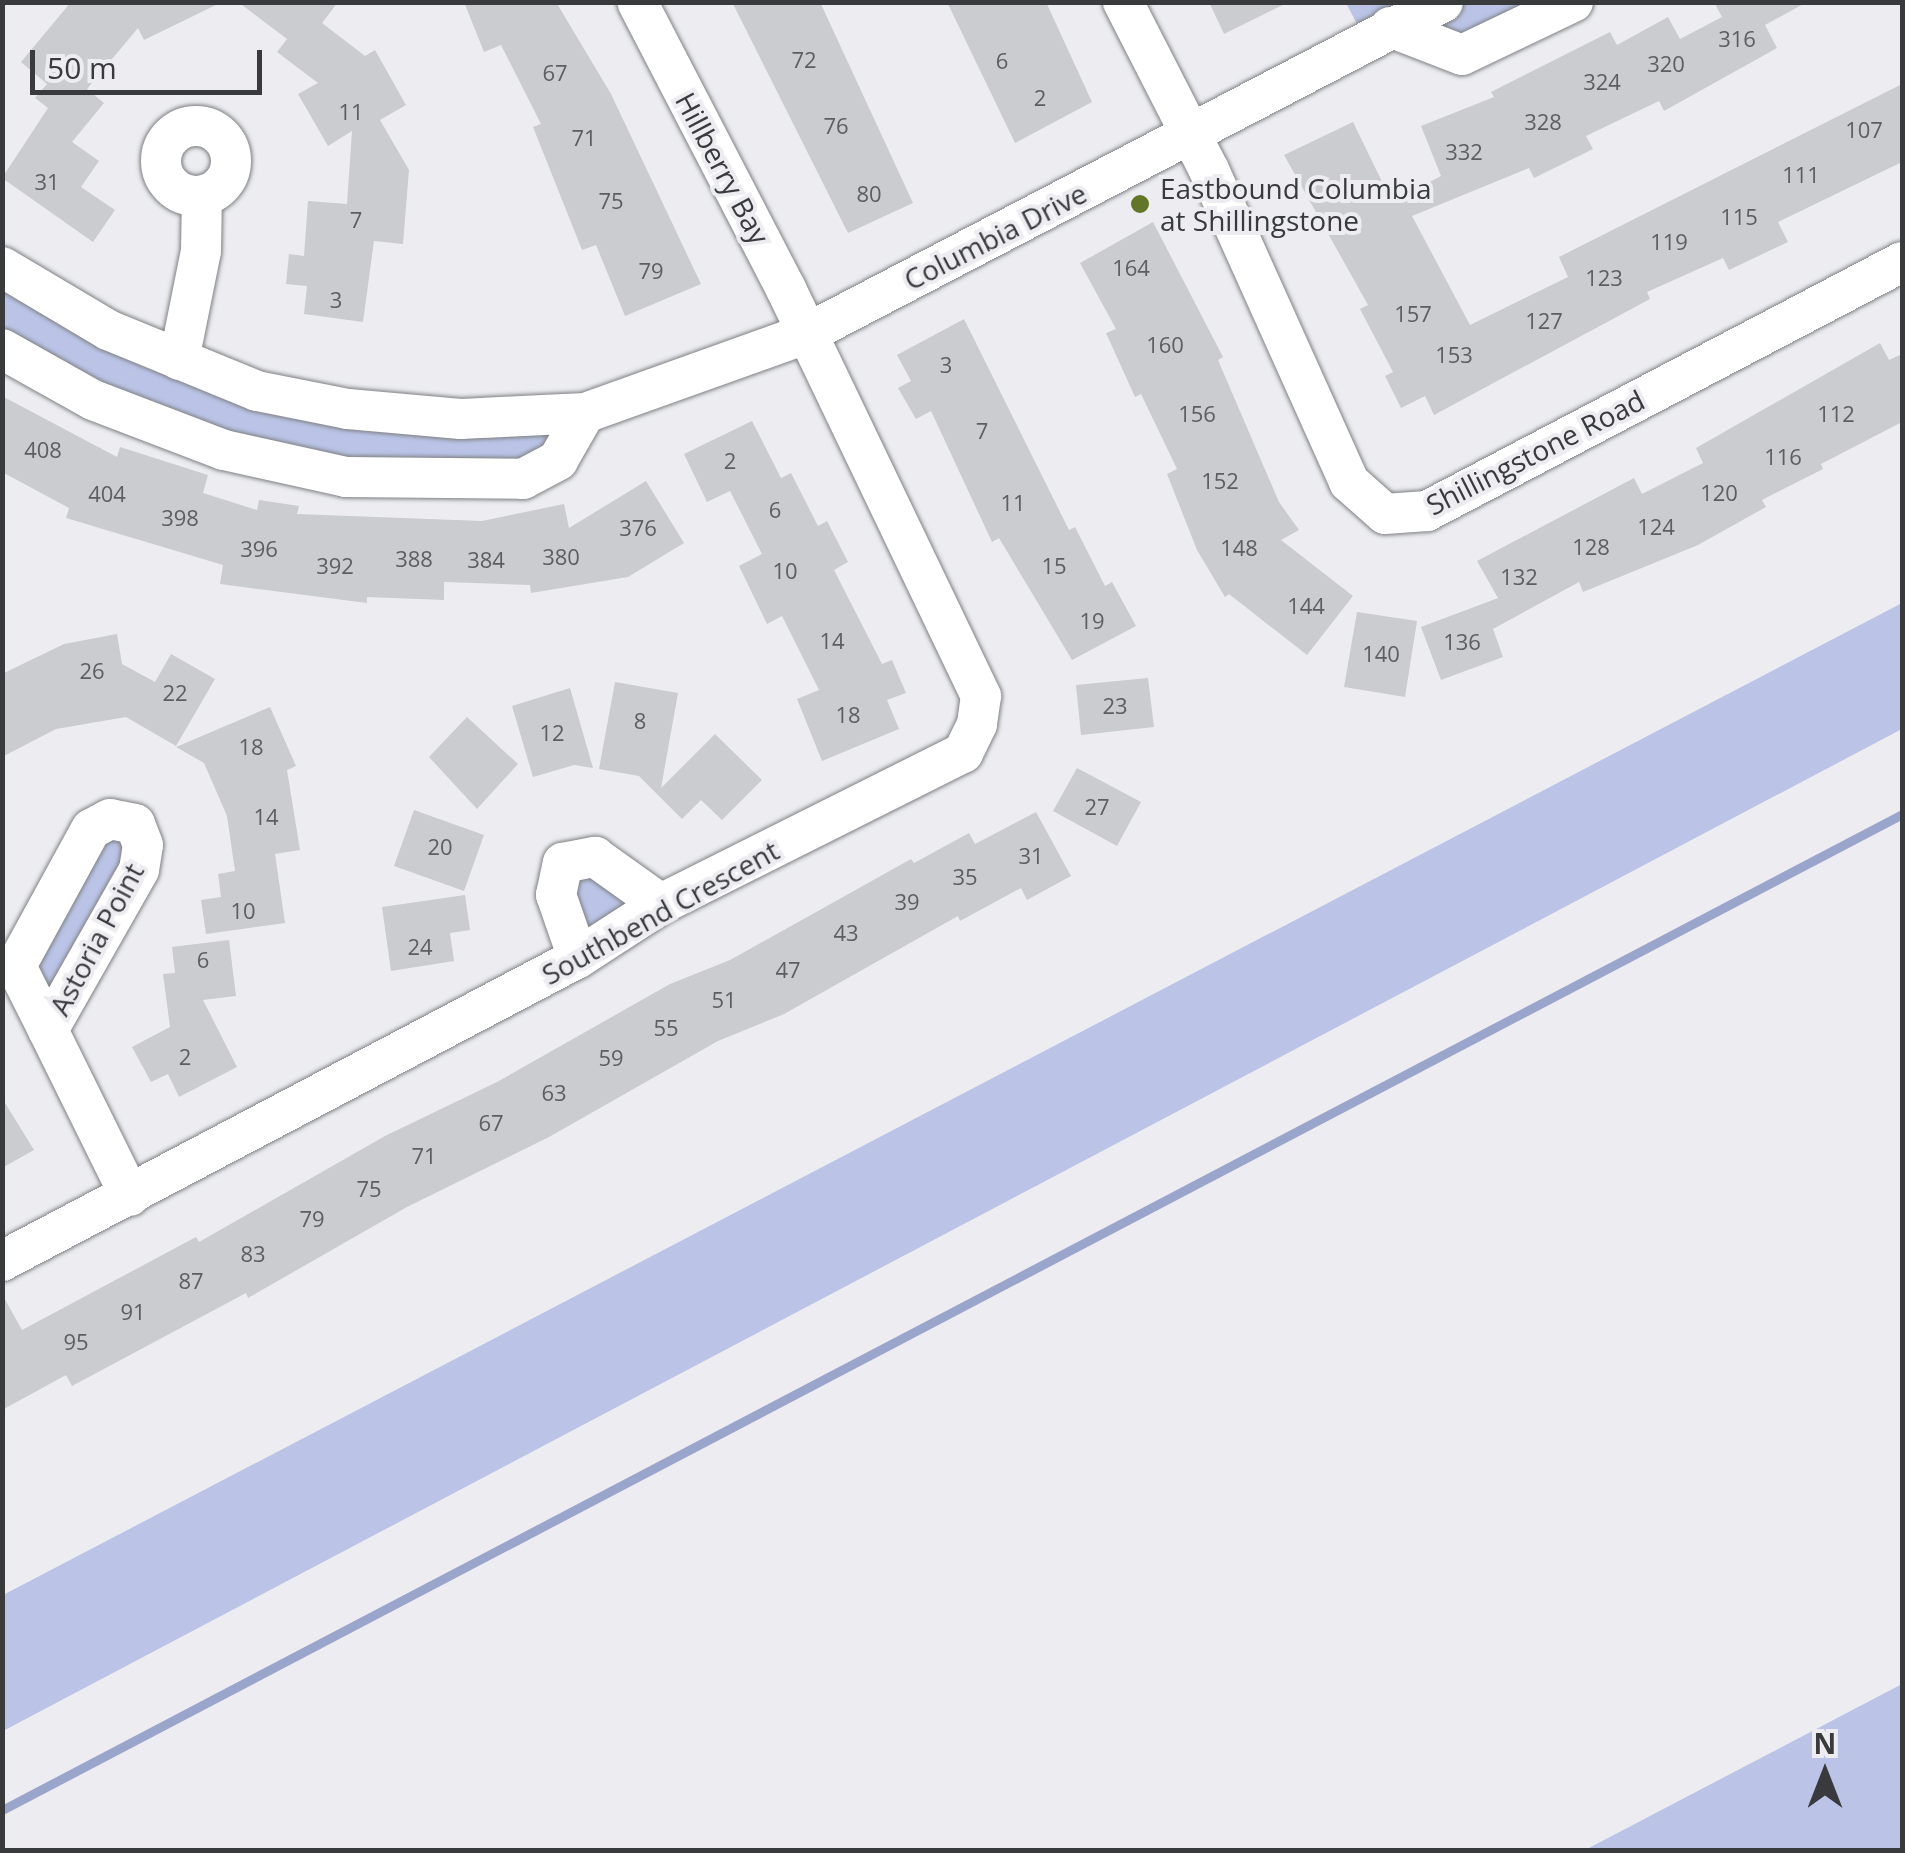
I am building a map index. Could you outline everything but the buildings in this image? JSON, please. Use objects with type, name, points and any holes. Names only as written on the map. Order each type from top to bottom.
[{"type":"street","name":"Hillberry Bay","points":[[637,2],[808,334]]},
{"type":"street","points":[[1122,2],[1192,134]]},
{"type":"street","name":"Columbia Drive","points":[[2,267],[108,330],[257,390],[348,409],[460,419],[585,413],[808,334],[1442,2]]},
{"type":"street","points":[[1390,27],[1462,55],[1573,2]]},
{"type":"street","name":"Shillingstone Road","points":[[1192,134],[1349,482],[1385,514],[1427,511],[1902,262]]},
{"type":"street","points":[[179,360],[201,252],[202,196]]},
{"type":"street","name":"Southbend Crescent","points":[[2,1261],[578,958],[662,904],[963,753],[978,724],[980,696],[808,334]]},
{"type":"street","points":[[2,349],[94,400],[224,450],[346,477],[523,479],[558,460],[585,413]]},
{"type":"street","name":"Astoria Point","points":[[48,1030],[140,870],[143,845],[135,824],[110,819],[91,829],[16,966],[130,1196]]},
{"type":"street","points":[[578,958],[556,895],[563,863],[594,856],[662,904]]},
{"type":"shaded area","points":[[1346,3],[1592,3],[1477,58],[1367,43]]},
{"type":"shaded area","points":[[2,267],[257,391],[585,413],[558,460],[346,477],[3,349]]},
{"type":"shaded area","points":[[1902,603],[1902,729],[3,1731],[3,1595]]},
{"type":"shaded area","points":[[91,829],[143,845],[48,1030],[16,966]]},
{"type":"shaded area","points":[[563,863],[661,904],[578,958]]},
{"type":"shaded area","points":[[1902,1684],[1902,1850],[1585,1850]]},
{"type":"waterway","points":[[2,1810],[1902,814]]},
{"type":"place","name":"Eastbound Columbia at Shillingstone","points":[[1140,204]]}]
